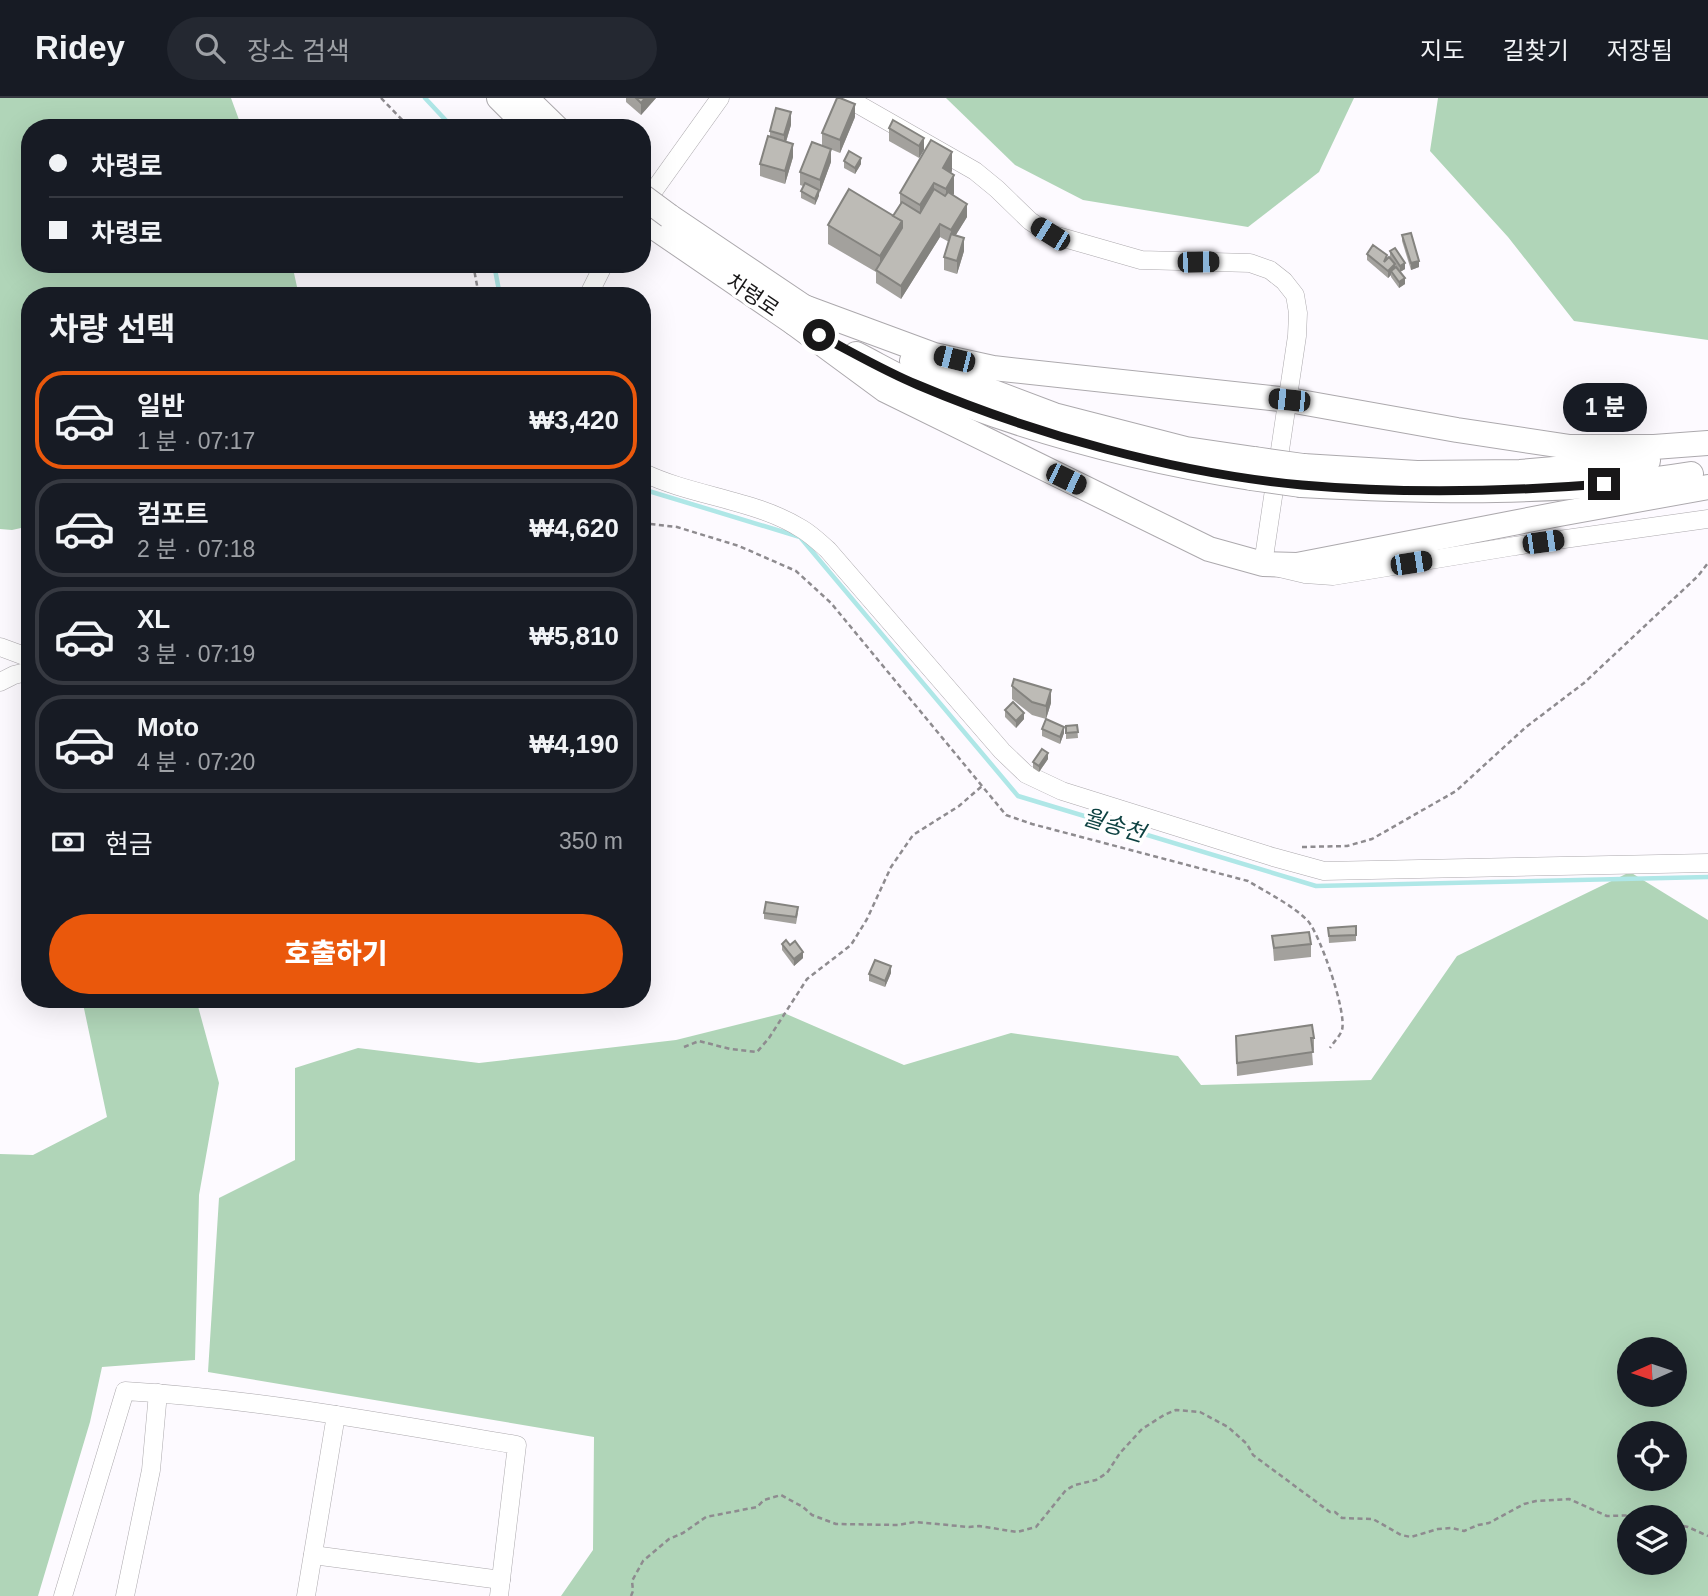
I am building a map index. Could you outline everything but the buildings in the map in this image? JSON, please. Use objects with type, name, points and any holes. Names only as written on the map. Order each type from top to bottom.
[{"type":"highway","points":[[499,98],[520,119]]},
{"type":"highway","points":[[526,98],[548,119]]},
{"type":"highway","name":"차령로","points":[[657,222],[799,315],[925,368],[1055,415],[1252,469],[1302,475]]},
{"type":"highway","points":[[799,315],[934,355],[993,368],[1289,400],[1570,447],[1654,447],[1708,443]]},
{"type":"highway","points":[[799,315],[886,390],[1209,549],[1263,564],[1297,565],[1559,513],[1708,488]]},
{"type":"highway","points":[[1302,475],[1520,472],[1657,461],[1708,453]]},
{"type":"highway","points":[[1302,475],[1417,491],[1521,490],[1660,479],[1708,471]]},
{"type":"street","points":[[651,194],[720,98]]},
{"type":"street","points":[[847,98],[975,171],[1030,221],[1050,234],[1141,260],[1250,262],[1270,270],[1284,281],[1295,295],[1298,313],[1289,400],[1263,564],[1305,574],[1333,576],[1515,546],[1708,519]]},
{"type":"street","points":[[651,476],[766,512],[803,530],[828,550],[1002,751],[1026,774],[1062,791],[1324,871],[1708,863]]},
{"type":"street","points":[[0,647],[21,655]]},
{"type":"street","points":[[0,682],[21,673]]},
{"type":"street","points":[[63,1596],[125,1391],[336,1415],[517,1445],[500,1588],[313,1555]]},
{"type":"street","points":[[125,1596],[151,1470],[158,1393]]},
{"type":"street","points":[[306,1596],[336,1415]]},
{"type":"path","points":[[381,98],[401,119]]},
{"type":"path","points":[[1273,857],[1299,847],[1347,846],[1372,839],[1457,791],[1526,727],[1584,683],[1698,576],[1708,563]]},
{"type":"path","points":[[684,1048],[699,1041],[757,1052],[807,979],[851,945],[867,919],[891,867],[914,835],[959,806],[982,786]]},
{"type":"path","points":[[631,1596],[632,1581],[643,1561],[669,1539],[706,1517],[757,1507],[764,1500],[781,1495],[812,1515],[836,1524],[888,1525],[915,1522],[979,1526],[1017,1532],[1028,1530],[1043,1521],[1047,1512],[1066,1490],[1096,1480],[1107,1473],[1120,1453],[1142,1429],[1176,1410],[1200,1412],[1228,1427],[1247,1444],[1253,1455],[1330,1512],[1335,1512],[1342,1518],[1373,1519],[1401,1535],[1411,1537],[1438,1529],[1464,1531],[1489,1523],[1524,1504],[1536,1501],[1569,1499],[1607,1516],[1617,1516]]},
{"type":"path","points":[[1687,1527],[1708,1536]]},
{"type":"green space","points":[[0,98],[231,98],[239,119],[21,119],[21,273],[294,273],[297,287],[21,287],[21,528],[0,529]]},
{"type":"green space","points":[[946,98],[1354,98],[1319,172],[1248,227],[1083,200],[1015,165]]},
{"type":"green space","points":[[1438,98],[1708,98],[1708,340],[1574,321],[1508,237],[1430,151]]},
{"type":"green space","points":[[1630,872],[1708,920],[1708,1596],[561,1596],[593,1550],[594,1437],[208,1372],[219,1198],[295,1160],[295,1068],[358,1048],[479,1063],[676,1040],[784,1013],[904,1065],[1011,1033],[1178,1056],[1201,1085],[1371,1080],[1457,956]]},
{"type":"green space","points":[[84,1008],[198,1008],[219,1083],[199,1195],[195,1360],[102,1367],[90,1422],[38,1596],[0,1596],[0,1154],[33,1155],[107,1117]]},
{"type":"waterway","name":"월송천","points":[[425,98],[445,119]]},
{"type":"waterway","name":"월송천","points":[[496,273],[498,287]]},
{"type":"waterway","name":"월송천","points":[[651,492],[800,537],[1018,796],[1316,886],[1708,877]]},
{"type":"route","points":[[819,335],[917,385],[1049,433],[1182,467],[1301,485],[1417,491],[1521,490],[1604,484]]}]
